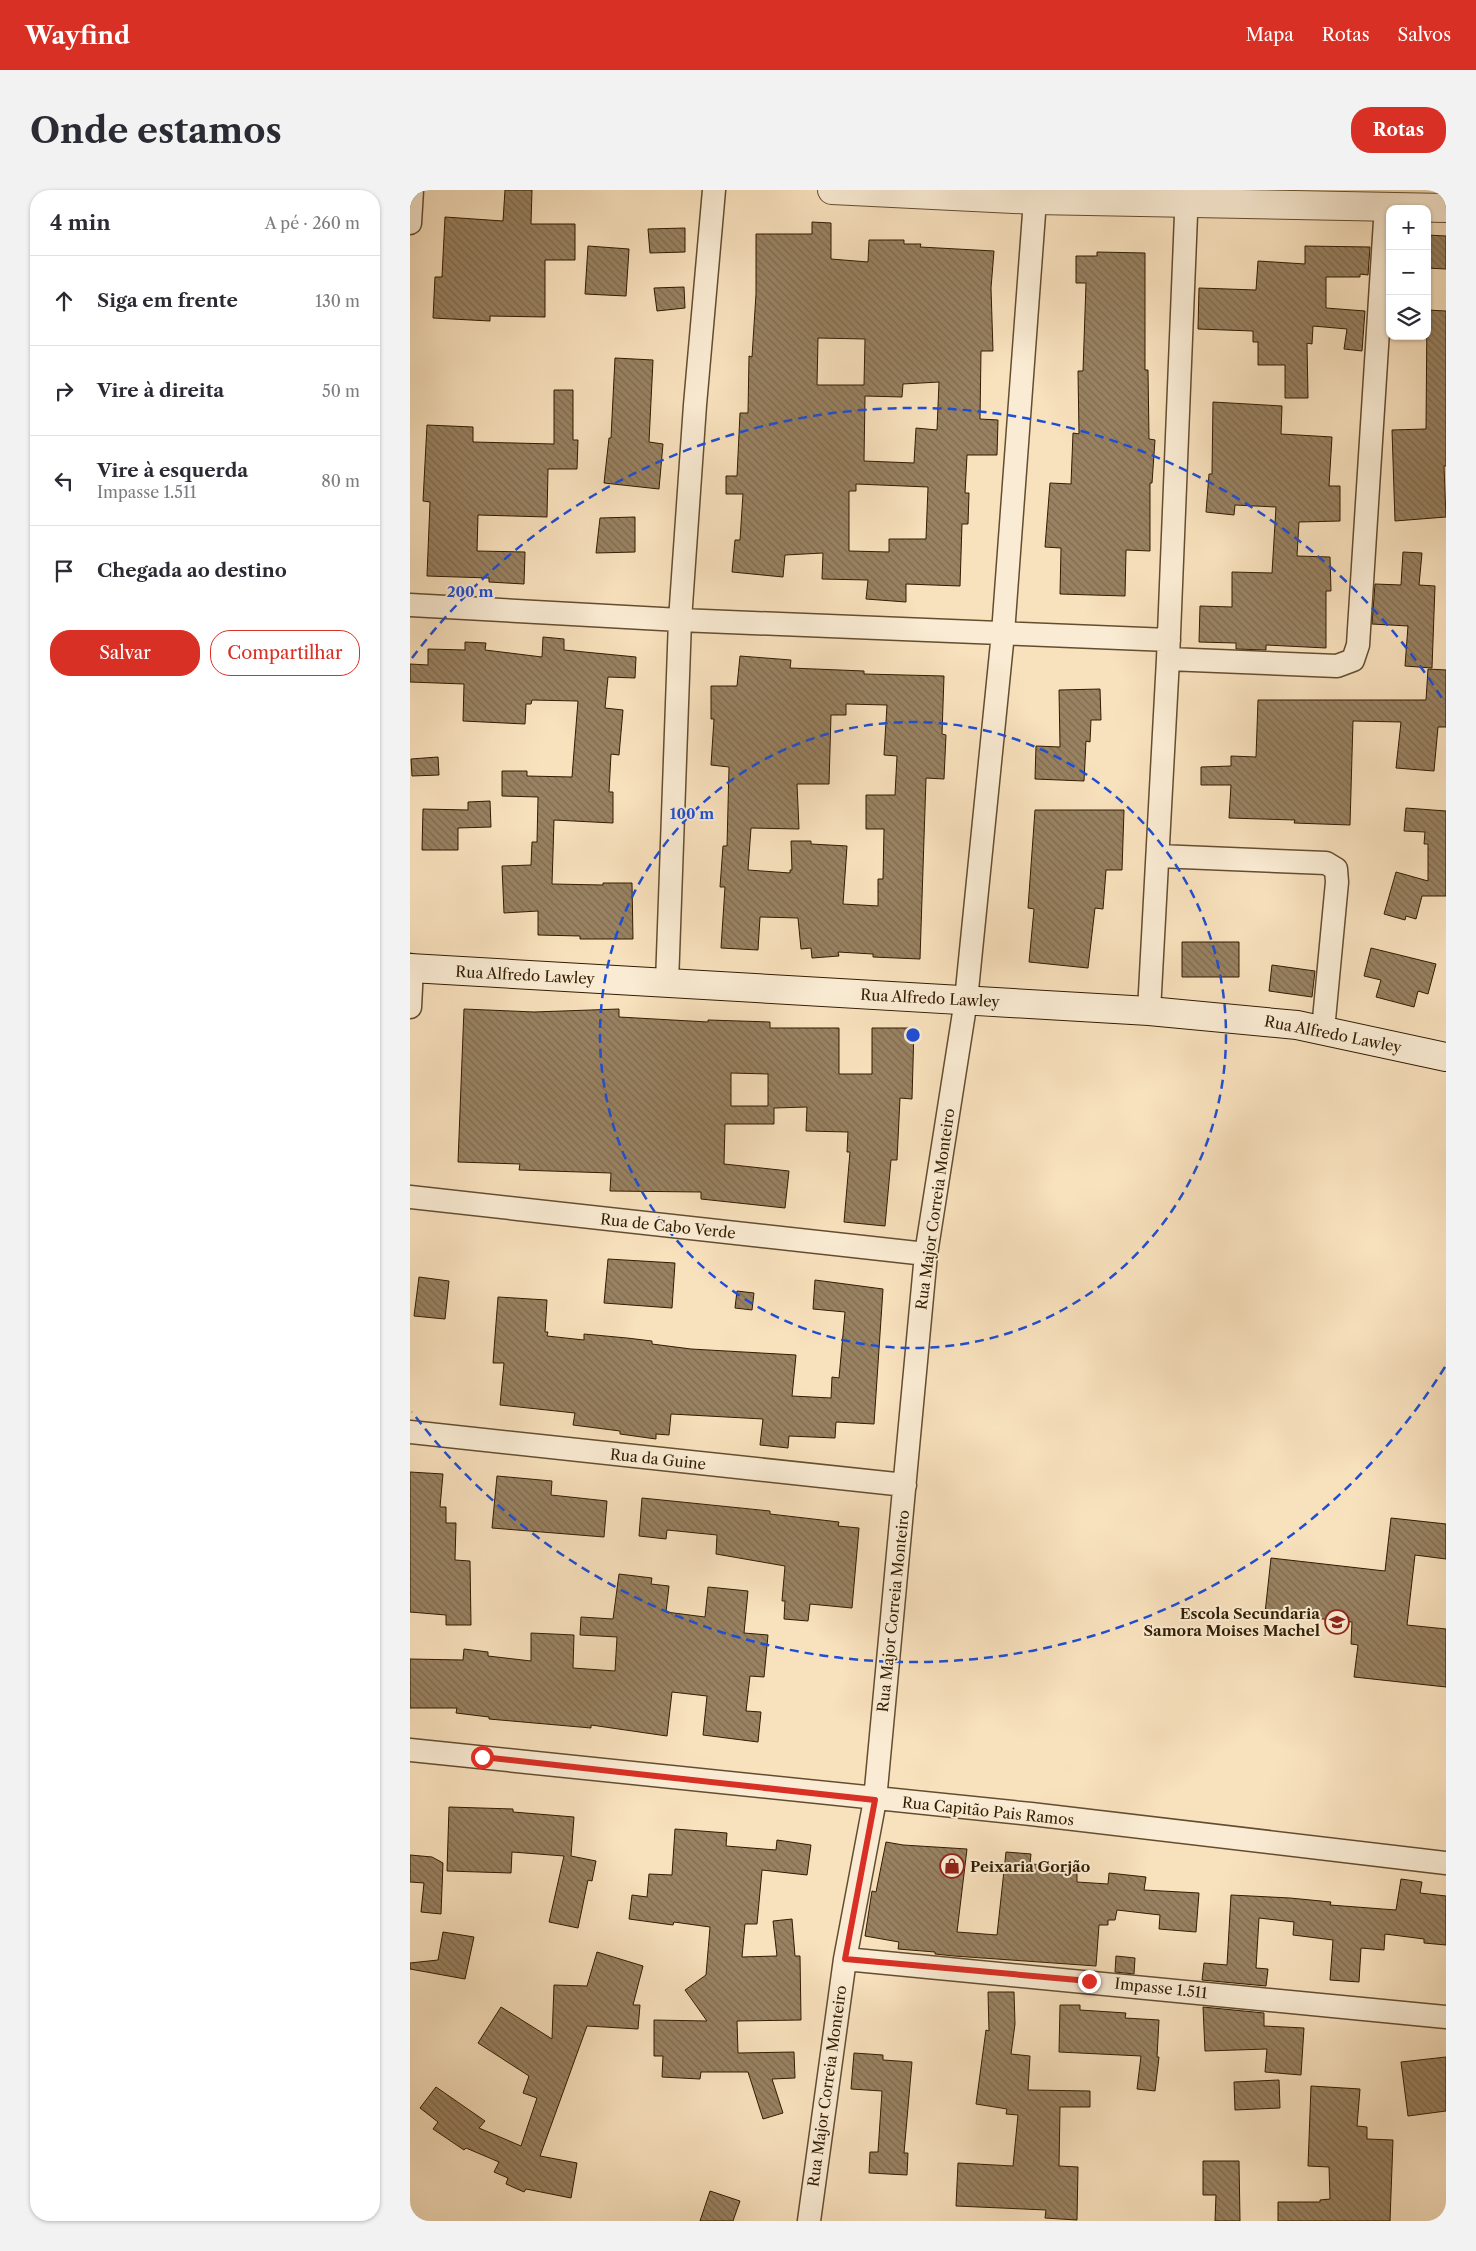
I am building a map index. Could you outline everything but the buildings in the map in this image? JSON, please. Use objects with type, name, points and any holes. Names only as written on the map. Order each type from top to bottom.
[{"type":"main road","points":[[832,190],[1035,200],[1187,196],[1386,205]]},
{"type":"main road","points":[[1431,207],[1446,208]]},
{"type":"main road","name":"Rua Alfredo Lawley","points":[[411,967],[1149,1011],[1257,1020],[1323,1030],[1446,1057]]},
{"type":"street","points":[[410,222],[412,190]]},
{"type":"street","points":[[667,983],[680,620],[695,405],[714,190]]},
{"type":"street","points":[[1149,1011],[1168,650],[1187,196]]},
{"type":"street","name":"Rua Major Correia Monteiro","points":[[809,2221],[845,1959],[875,1800],[926,1254],[966,1000],[1003,633],[1035,200]]},
{"type":"street","points":[[410,605],[680,620],[1003,633],[1337,666],[1353,660],[1358,645],[1386,205]]},
{"type":"street","points":[[1158,856],[1326,863],[1336,869],[1337,882],[1323,1030]]},
{"type":"street","points":[[410,1007],[411,967]]},
{"type":"street","name":"Rua de Cabo Verde","points":[[410,1197],[926,1254]]},
{"type":"street","name":"Rua da Guine","points":[[410,1432],[905,1485]]},
{"type":"street","name":"Rua Capitão Pais Ramos","points":[[410,1750],[875,1800],[1032,1814],[1446,1863]]},
{"type":"street","name":"Impasse 1.511","points":[[845,1959],[1446,2017]]},
{"type":"place","name":"Escola Secundaria Samora Moises Machel","points":[[1337,1622]]},
{"type":"place","name":"Peixaria Gorjão","points":[[952,1866]]},
{"type":"route","points":[[482,1757],[875,1800],[845,1959],[1089,1981]]}]
